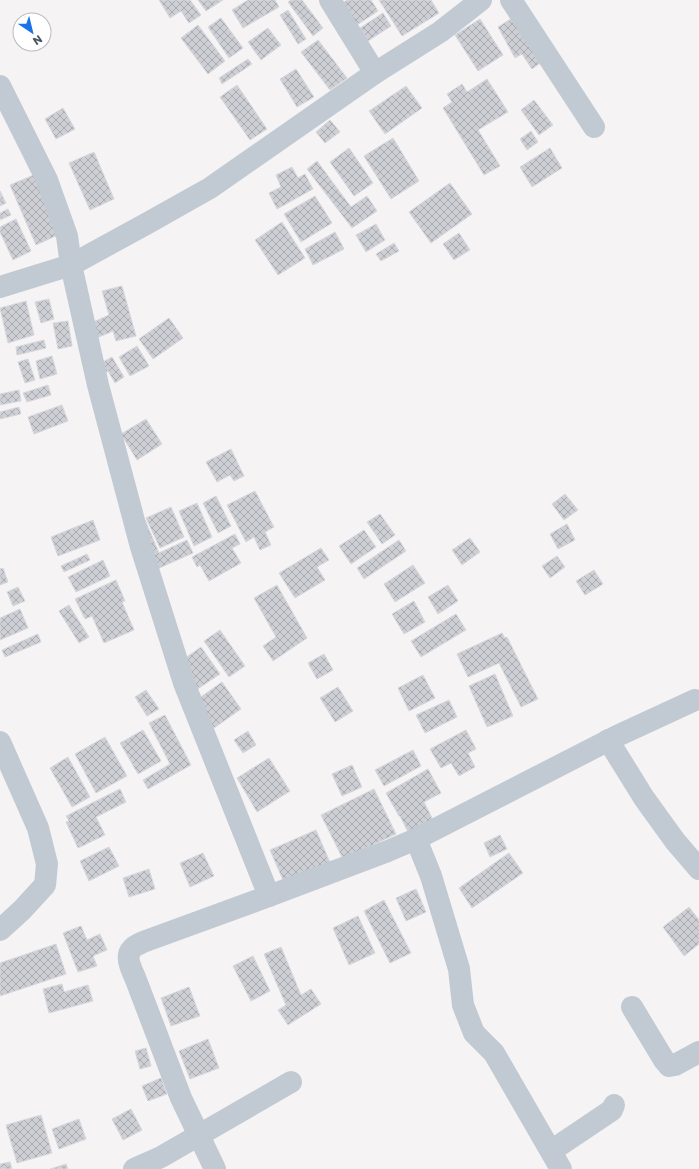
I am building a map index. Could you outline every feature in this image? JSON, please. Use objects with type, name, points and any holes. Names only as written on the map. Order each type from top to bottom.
[{"type":"street","points":[[330,0],[375,74]]},
{"type":"street","points":[[0,287],[71,265],[210,188],[375,74],[440,32],[481,0]]},
{"type":"street","points":[[511,0],[594,127]]},
{"type":"street","points":[[0,86],[47,180],[67,236],[71,265],[98,385],[146,562],[184,683],[269,896]]},
{"type":"street","points":[[215,1169],[181,1098],[129,961],[129,954],[132,949],[143,942],[269,896],[416,839],[608,740],[695,700]]},
{"type":"street","points":[[608,740],[644,798],[675,841],[699,869]]},
{"type":"street","points":[[0,742],[38,828],[47,864],[45,884],[22,910],[0,930]]},
{"type":"street","points":[[416,839],[436,890],[459,969],[463,1005],[474,1033],[494,1053],[556,1160],[584,1130],[612,1110],[614,1105]]},
{"type":"street","points":[[632,1007],[669,1066],[674,1065],[699,1052]]},
{"type":"street","points":[[134,1169],[160,1157],[291,1082]]},
{"type":"building","points":[[159,0],[190,0],[201,15],[189,23],[181,11],[170,18]]},
{"type":"building","points":[[198,0],[223,0],[206,11]]},
{"type":"building","points":[[248,0],[275,0],[279,7],[243,28],[232,10]]},
{"type":"building","points":[[291,0],[302,0],[323,28],[313,36],[288,2]]},
{"type":"building","points":[[347,0],[371,0],[378,11],[351,29],[337,7]]},
{"type":"building","points":[[379,0],[431,0],[439,13],[402,36]]},
{"type":"building","points":[[288,10],[306,39],[298,44],[280,15]]},
{"type":"building","points":[[383,13],[391,26],[368,41],[360,28]]},
{"type":"building","points":[[517,15],[546,59],[532,69],[522,54],[515,58],[498,27]]},
{"type":"building","points":[[221,18],[243,48],[229,58],[208,27]]},
{"type":"building","points":[[480,19],[503,55],[478,71],[455,35]]},
{"type":"building","points":[[198,25],[225,61],[208,74],[181,38]]},
{"type":"building","points":[[268,28],[281,45],[261,60],[248,42]]},
{"type":"building","points":[[318,40],[347,78],[330,90],[301,52]]},
{"type":"building","points":[[248,59],[252,64],[222,84],[219,78]]},
{"type":"building","points":[[296,69],[314,97],[297,107],[280,79]]},
{"type":"building","points":[[487,79],[508,112],[478,130],[500,166],[484,175],[443,108],[452,102],[447,94],[462,84],[467,92]]},
{"type":"building","points":[[237,85],[267,129],[250,140],[220,97]]},
{"type":"building","points":[[406,86],[422,108],[385,134],[369,111]]},
{"type":"building","points":[[534,100],[553,125],[539,135],[521,110]]},
{"type":"building","points":[[63,108],[75,129],[56,139],[45,119]]},
{"type":"building","points":[[330,120],[340,132],[325,143],[316,132]]},
{"type":"building","points":[[531,131],[538,142],[527,150],[520,139]]},
{"type":"building","points":[[393,138],[419,181],[391,199],[364,156]]},
{"type":"building","points":[[349,148],[373,183],[354,196],[330,162]]},
{"type":"building","points":[[550,148],[562,168],[532,187],[520,167]]},
{"type":"building","points":[[94,152],[114,199],[90,210],[69,163]]},
{"type":"building","points":[[317,161],[351,207],[367,196],[377,211],[352,228],[307,169]]},
{"type":"building","points":[[292,167],[298,178],[305,174],[313,189],[277,209],[269,193],[281,187],[276,175]]},
{"type":"building","points":[[36,174],[62,233],[36,245],[10,185]]},
{"type":"building","points":[[450,183],[472,214],[431,243],[409,212]]},
{"type":"building","points":[[0,191],[6,203],[0,206]]},
{"type":"building","points":[[315,196],[332,223],[301,242],[284,214]]},
{"type":"building","points":[[8,209],[11,215],[0,220],[0,213]]},
{"type":"building","points":[[16,219],[31,251],[13,260],[0,232],[0,227]]},
{"type":"building","points":[[282,222],[305,258],[278,275],[255,240]]},
{"type":"building","points":[[376,224],[385,240],[366,252],[356,235]]},
{"type":"building","points":[[335,232],[344,249],[313,265],[305,249]]},
{"type":"building","points":[[459,233],[470,250],[454,260],[443,244]]},
{"type":"building","points":[[394,243],[399,251],[381,261],[376,254]]},
{"type":"building","points":[[122,286],[136,336],[116,341],[113,331],[97,338],[91,323],[109,315],[102,291]]},
{"type":"building","points":[[49,299],[54,319],[41,323],[35,302]]},
{"type":"building","points":[[26,301],[34,335],[8,343],[0,308]]},
{"type":"building","points":[[169,318],[183,338],[153,359],[139,339]]},
{"type":"building","points":[[68,321],[72,346],[58,349],[53,323]]},
{"type":"building","points":[[44,340],[46,348],[17,355],[16,347]]},
{"type":"building","points":[[137,346],[149,366],[130,376],[119,357]]},
{"type":"building","points":[[52,356],[57,374],[40,379],[36,361]]},
{"type":"building","points":[[112,357],[124,377],[115,383],[108,371],[99,377],[103,362]]},
{"type":"building","points":[[28,359],[35,380],[25,383],[18,362]]},
{"type":"building","points":[[48,385],[51,395],[27,402],[23,393]]},
{"type":"building","points":[[19,390],[21,401],[0,405],[0,394]]},
{"type":"building","points":[[62,405],[68,421],[34,434],[28,417]]},
{"type":"building","points":[[19,407],[21,414],[0,419],[0,412]]},
{"type":"building","points":[[146,419],[162,444],[137,460],[121,434]]},
{"type":"building","points":[[231,449],[244,476],[234,481],[230,475],[217,482],[206,462]]},
{"type":"building","points":[[255,491],[274,527],[265,532],[271,545],[260,550],[254,537],[246,542],[227,505]]},
{"type":"building","points":[[565,494],[578,510],[564,520],[552,504]]},
{"type":"building","points":[[216,496],[231,526],[218,533],[203,503]]},
{"type":"building","points":[[197,503],[212,537],[194,546],[179,511]]},
{"type":"building","points":[[171,507],[184,537],[160,548],[146,518]]},
{"type":"building","points":[[380,514],[395,535],[382,544],[367,522]]},
{"type":"building","points":[[93,520],[100,540],[58,556],[51,537]]},
{"type":"building","points":[[145,520],[159,553],[187,540],[193,553],[157,569],[138,523]]},
{"type":"building","points":[[567,524],[575,540],[558,549],[550,534]]},
{"type":"building","points":[[364,530],[376,547],[351,564],[339,546]]},
{"type":"building","points":[[235,534],[240,544],[232,548],[241,563],[209,581],[200,565],[197,567],[192,557]]},
{"type":"building","points":[[470,538],[480,552],[462,565],[452,550]]},
{"type":"building","points":[[399,540],[406,551],[364,579],[357,568]]},
{"type":"building","points":[[321,548],[329,560],[317,567],[325,580],[295,598],[279,573]]},
{"type":"building","points":[[87,554],[90,560],[64,572],[61,566]]},
{"type":"building","points":[[557,556],[565,567],[550,578],[542,566]]},
{"type":"building","points":[[103,560],[110,576],[76,592],[68,577]]},
{"type":"building","points":[[413,565],[425,583],[395,602],[384,584]]},
{"type":"building","points":[[3,568],[8,582],[0,585],[0,569]]},
{"type":"building","points":[[594,570],[603,584],[585,595],[576,581]]},
{"type":"building","points":[[116,580],[125,601],[122,602],[134,630],[104,643],[92,616],[85,619],[75,599]]},
{"type":"building","points":[[277,585],[307,638],[273,661],[263,646],[276,637],[254,598]]},
{"type":"building","points":[[448,585],[458,601],[438,614],[428,597]]},
{"type":"building","points":[[18,587],[25,601],[13,606],[7,592]]},
{"type":"building","points":[[414,601],[425,622],[404,634],[392,614]]},
{"type":"building","points":[[69,605],[89,637],[79,643],[59,611]]},
{"type":"building","points":[[20,609],[28,628],[0,640],[0,618]]},
{"type":"building","points":[[456,614],[466,630],[421,657],[411,641]]},
{"type":"building","points":[[220,630],[245,666],[229,677],[204,641]]},
{"type":"building","points":[[502,633],[505,638],[507,637],[538,699],[521,707],[499,663],[468,677],[457,654]]},
{"type":"building","points":[[38,634],[41,642],[5,657],[2,650]]},
{"type":"building","points":[[201,647],[220,674],[196,690],[178,663]]},
{"type":"building","points":[[324,654],[333,670],[317,679],[308,663]]},
{"type":"building","points":[[495,674],[513,716],[487,727],[469,686]]},
{"type":"building","points":[[423,675],[435,698],[409,711],[398,688]]},
{"type":"building","points":[[222,682],[241,709],[214,728],[195,701]]},
{"type":"building","points":[[338,687],[353,711],[335,722],[320,698]]},
{"type":"building","points":[[146,690],[159,709],[147,716],[135,697]]},
{"type":"building","points":[[449,700],[457,717],[425,733],[416,715]]},
{"type":"building","points":[[165,715],[191,765],[148,789],[143,780],[170,764],[149,723]]},
{"type":"building","points":[[143,730],[161,761],[138,774],[120,743]]},
{"type":"building","points":[[466,730],[476,749],[468,753],[475,767],[459,776],[451,763],[441,768],[430,749]]},
{"type":"building","points":[[248,731],[256,745],[243,753],[234,740]]},
{"type":"building","points":[[105,737],[127,776],[96,793],[75,754]]},
{"type":"building","points":[[413,750],[421,766],[384,786],[375,770]]},
{"type":"building","points":[[68,757],[90,797],[72,807],[50,768]]},
{"type":"building","points":[[269,758],[290,791],[257,812],[237,778]]},
{"type":"building","points":[[352,765],[362,787],[342,796],[332,774]]},
{"type":"building","points":[[428,769],[441,793],[424,802],[434,822],[409,834],[386,793]]},
{"type":"building","points":[[120,789],[126,802],[96,817],[105,835],[78,848],[66,822],[69,821],[66,816]]},
{"type":"building","points":[[374,789],[396,834],[343,859],[321,815]]},
{"type":"building","points":[[316,830],[332,867],[286,887],[270,850]]},
{"type":"building","points":[[500,835],[507,849],[490,857],[484,843]]},
{"type":"building","points":[[109,847],[119,866],[89,881],[80,861]]},
{"type":"building","points":[[203,853],[214,876],[190,887],[180,863]]},
{"type":"building","points":[[509,853],[523,873],[472,908],[459,888]]},
{"type":"building","points":[[149,869],[155,889],[129,897],[123,878]]},
{"type":"building","points":[[416,889],[426,912],[406,921],[396,898]]},
{"type":"building","points":[[384,900],[411,953],[390,963],[364,911]]},
{"type":"building","points":[[689,907],[699,920],[699,944],[684,956],[663,927]]},
{"type":"building","points":[[358,916],[375,953],[349,965],[333,928]]},
{"type":"building","points":[[81,926],[87,940],[100,934],[107,950],[93,956],[97,966],[78,972],[63,933]]},
{"type":"building","points":[[56,944],[66,974],[0,996],[0,963]]},
{"type":"building","points":[[281,947],[301,995],[311,989],[321,1004],[288,1025],[278,1010],[286,1005],[264,954]]},
{"type":"building","points":[[253,956],[270,991],[251,1001],[233,966]]},
{"type":"building","points":[[62,984],[64,992],[88,985],[93,1001],[49,1013],[43,989]]},
{"type":"building","points":[[189,987],[200,1016],[171,1026],[161,998]]},
{"type":"building","points":[[208,1039],[219,1068],[190,1079],[179,1051]]},
{"type":"building","points":[[146,1048],[151,1066],[140,1069],[135,1051]]},
{"type":"building","points":[[161,1078],[167,1094],[148,1101],[142,1086]]},
{"type":"building","points":[[131,1109],[142,1130],[123,1140],[112,1119]]},
{"type":"building","points":[[41,1115],[52,1153],[17,1163],[6,1125]]},
{"type":"building","points":[[79,1119],[86,1139],[59,1149],[52,1129]]},
{"type":"building","points":[[10,1162],[12,1169],[0,1169],[0,1164]]},
{"type":"building","points":[[66,1164],[68,1169],[50,1169]]}]
